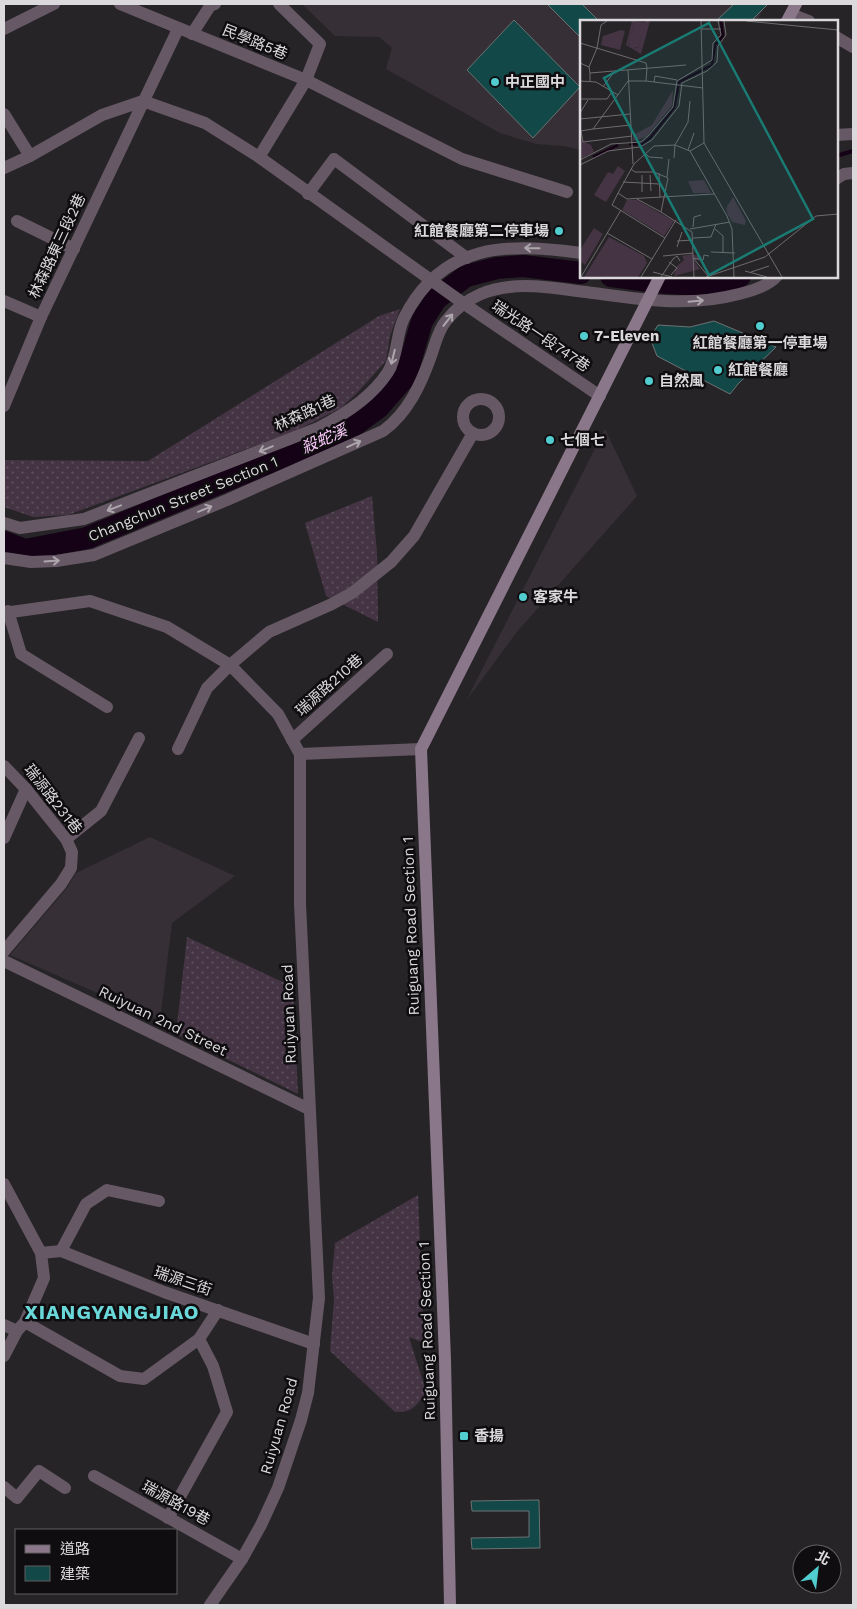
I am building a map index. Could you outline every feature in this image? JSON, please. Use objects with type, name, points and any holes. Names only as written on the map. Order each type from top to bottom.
[{"type":"street","points":[[4,29],[54,4]]},
{"type":"street","name":"民學路5巷","points":[[120,4],[306,80],[462,159],[567,192]]},
{"type":"street","points":[[192,34],[210,6],[215,4]]},
{"type":"street","points":[[259,157],[306,80],[320,44],[279,4]]},
{"type":"street","points":[[792,13],[807,20]]},
{"type":"street","name":"林森路東三段2巷","points":[[4,406],[7,388],[178,28]]},
{"type":"street","points":[[837,38],[853,47]]},
{"type":"street","points":[[4,168],[30,156],[102,115],[143,101]]},
{"type":"street","name":"瑞光路一段747巷","points":[[143,101],[205,123],[259,157],[308,194],[463,303],[600,396]]},
{"type":"street","points":[[4,114],[30,156]]},
{"type":"street","points":[[837,135],[853,134]]},
{"type":"street","points":[[308,194],[334,158],[467,258]]},
{"type":"street","points":[[837,179],[844,174],[853,173]]},
{"type":"street","points":[[17,221],[74,249]]},
{"type":"street","name":"林森路1巷","points":[[4,523],[20,528],[84,519],[318,428],[339,417],[361,400],[388,372],[393,362],[401,324],[415,299],[430,279],[442,269],[467,258],[501,249],[519,247],[540,248],[580,253]]},
{"type":"street","name":"Ruiguang Road Section 1","points":[[450,1605],[445,1359],[420,749],[659,278]]},
{"type":"street","name":"Changchun Street Section 1","points":[[4,558],[31,562],[56,561],[94,554],[227,500],[383,432],[403,414],[416,392],[445,322],[463,303],[495,289],[514,286],[535,286],[648,300],[686,302],[728,297],[760,287],[773,278]]},
{"type":"street","points":[[4,301],[42,317]]},
{"type":"street","points":[[178,749],[207,688],[230,665],[269,632],[346,596],[391,562],[414,536],[473,433]]},
{"type":"street","name":"Ruiyuan Road","points":[[6,612],[90,601],[167,626],[230,665],[278,714],[300,754],[300,904],[319,1298],[308,1394],[301,1420],[273,1500],[242,1559],[210,1605]]},
{"type":"street","points":[[6,612],[21,654],[107,707]]},
{"type":"street","name":"瑞源路210巷","points":[[292,740],[387,654]]},
{"type":"street","points":[[66,839],[100,811],[139,738]]},
{"type":"street","points":[[300,754],[420,749]]},
{"type":"street","name":"瑞源路231巷","points":[[4,766],[26,789],[66,839],[72,852],[71,868],[61,884],[4,951]]},
{"type":"street","points":[[4,838],[26,789]]},
{"type":"street","name":"Ruiyuan 2nd Street","points":[[4,962],[309,1109]]},
{"type":"street","points":[[4,1184],[41,1253],[44,1278],[21,1327],[4,1356]]},
{"type":"street","points":[[61,1251],[86,1204],[107,1190],[159,1201]]},
{"type":"street","name":"瑞源三街","points":[[41,1253],[61,1251],[164,1292],[314,1344]]},
{"type":"street","points":[[4,1325],[21,1327],[120,1376],[144,1379],[199,1339],[218,1310]]},
{"type":"street","points":[[168,1518],[228,1412],[214,1366],[199,1339]]},
{"type":"street","points":[[4,1487],[17,1498],[40,1471],[65,1488]]},
{"type":"street","name":"瑞源路19巷","points":[[94,1476],[242,1559]]},
{"type":"shaded area","name":"中正國中","points":[[302,4],[766,4],[758,20],[580,20],[580,150],[564,146],[536,144],[500,133],[386,69],[392,48],[379,37],[335,36]]},
{"type":"shaded area","points":[[400,309],[390,336],[386,361],[341,408],[295,431],[68,515],[33,517],[4,507],[4,460],[148,461],[379,316]]},
{"type":"shaded area","points":[[605,429],[637,496],[516,633],[466,701]]},
{"type":"shaded area","points":[[372,496],[377,553],[378,622],[326,596],[305,523]]},
{"type":"shaded area","points":[[150,837],[235,876],[172,923],[160,1020],[10,955],[67,888],[76,873]]},
{"type":"shaded area","points":[[187,937],[293,987],[298,1094],[176,1034]]},
{"type":"shaded area","points":[[418,1195],[424,1343],[409,1337],[426,1391],[414,1407],[406,1411],[395,1412],[330,1351],[334,1299],[332,1276],[335,1243]]},
{"type":"building","points":[[547,4],[582,4],[598,20],[580,20],[580,37]]},
{"type":"building","points":[[734,4],[768,4],[752,20],[717,20]]},
{"type":"building","points":[[514,20],[580,87],[533,138],[467,70]]},
{"type":"building","name":"紅館餐廳","points":[[714,321],[776,347],[730,394],[657,356],[650,338],[658,325],[690,327]]},
{"type":"building","points":[[539,1500],[540,1548],[472,1549],[471,1538],[529,1537],[529,1511],[472,1511],[471,1501]]},
{"type":"waterway","points":[[837,156],[853,151]]},
{"type":"waterway","name":"殺蛇溪","points":[[4,542],[25,550],[87,538],[348,430],[378,408],[406,376],[422,321],[436,299],[466,276],[497,268],[523,266],[580,273]]},
{"type":"waterway","name":"殺蛇溪","points":[[627,278],[697,285],[714,284],[736,278]]},
{"type":"place","name":"中正國中","points":[[495,82]]},
{"type":"place","name":"紅館餐廳第二停車場","points":[[559,231]]},
{"type":"place","name":"紅館餐廳第一停車場","points":[[760,326]]},
{"type":"place","name":"7-Eleven","points":[[584,336]]},
{"type":"place","name":"紅館餐廳","points":[[718,370]]},
{"type":"place","name":"自然風","points":[[649,381]]},
{"type":"place","name":"七個七","points":[[550,440]]},
{"type":"place","name":"客家牛","points":[[523,597]]},
{"type":"place","name":"香揚","points":[[464,1436]]},
{"type":"district","name":"XIANGYANGJIAO","points":[[112,1312]]}]
